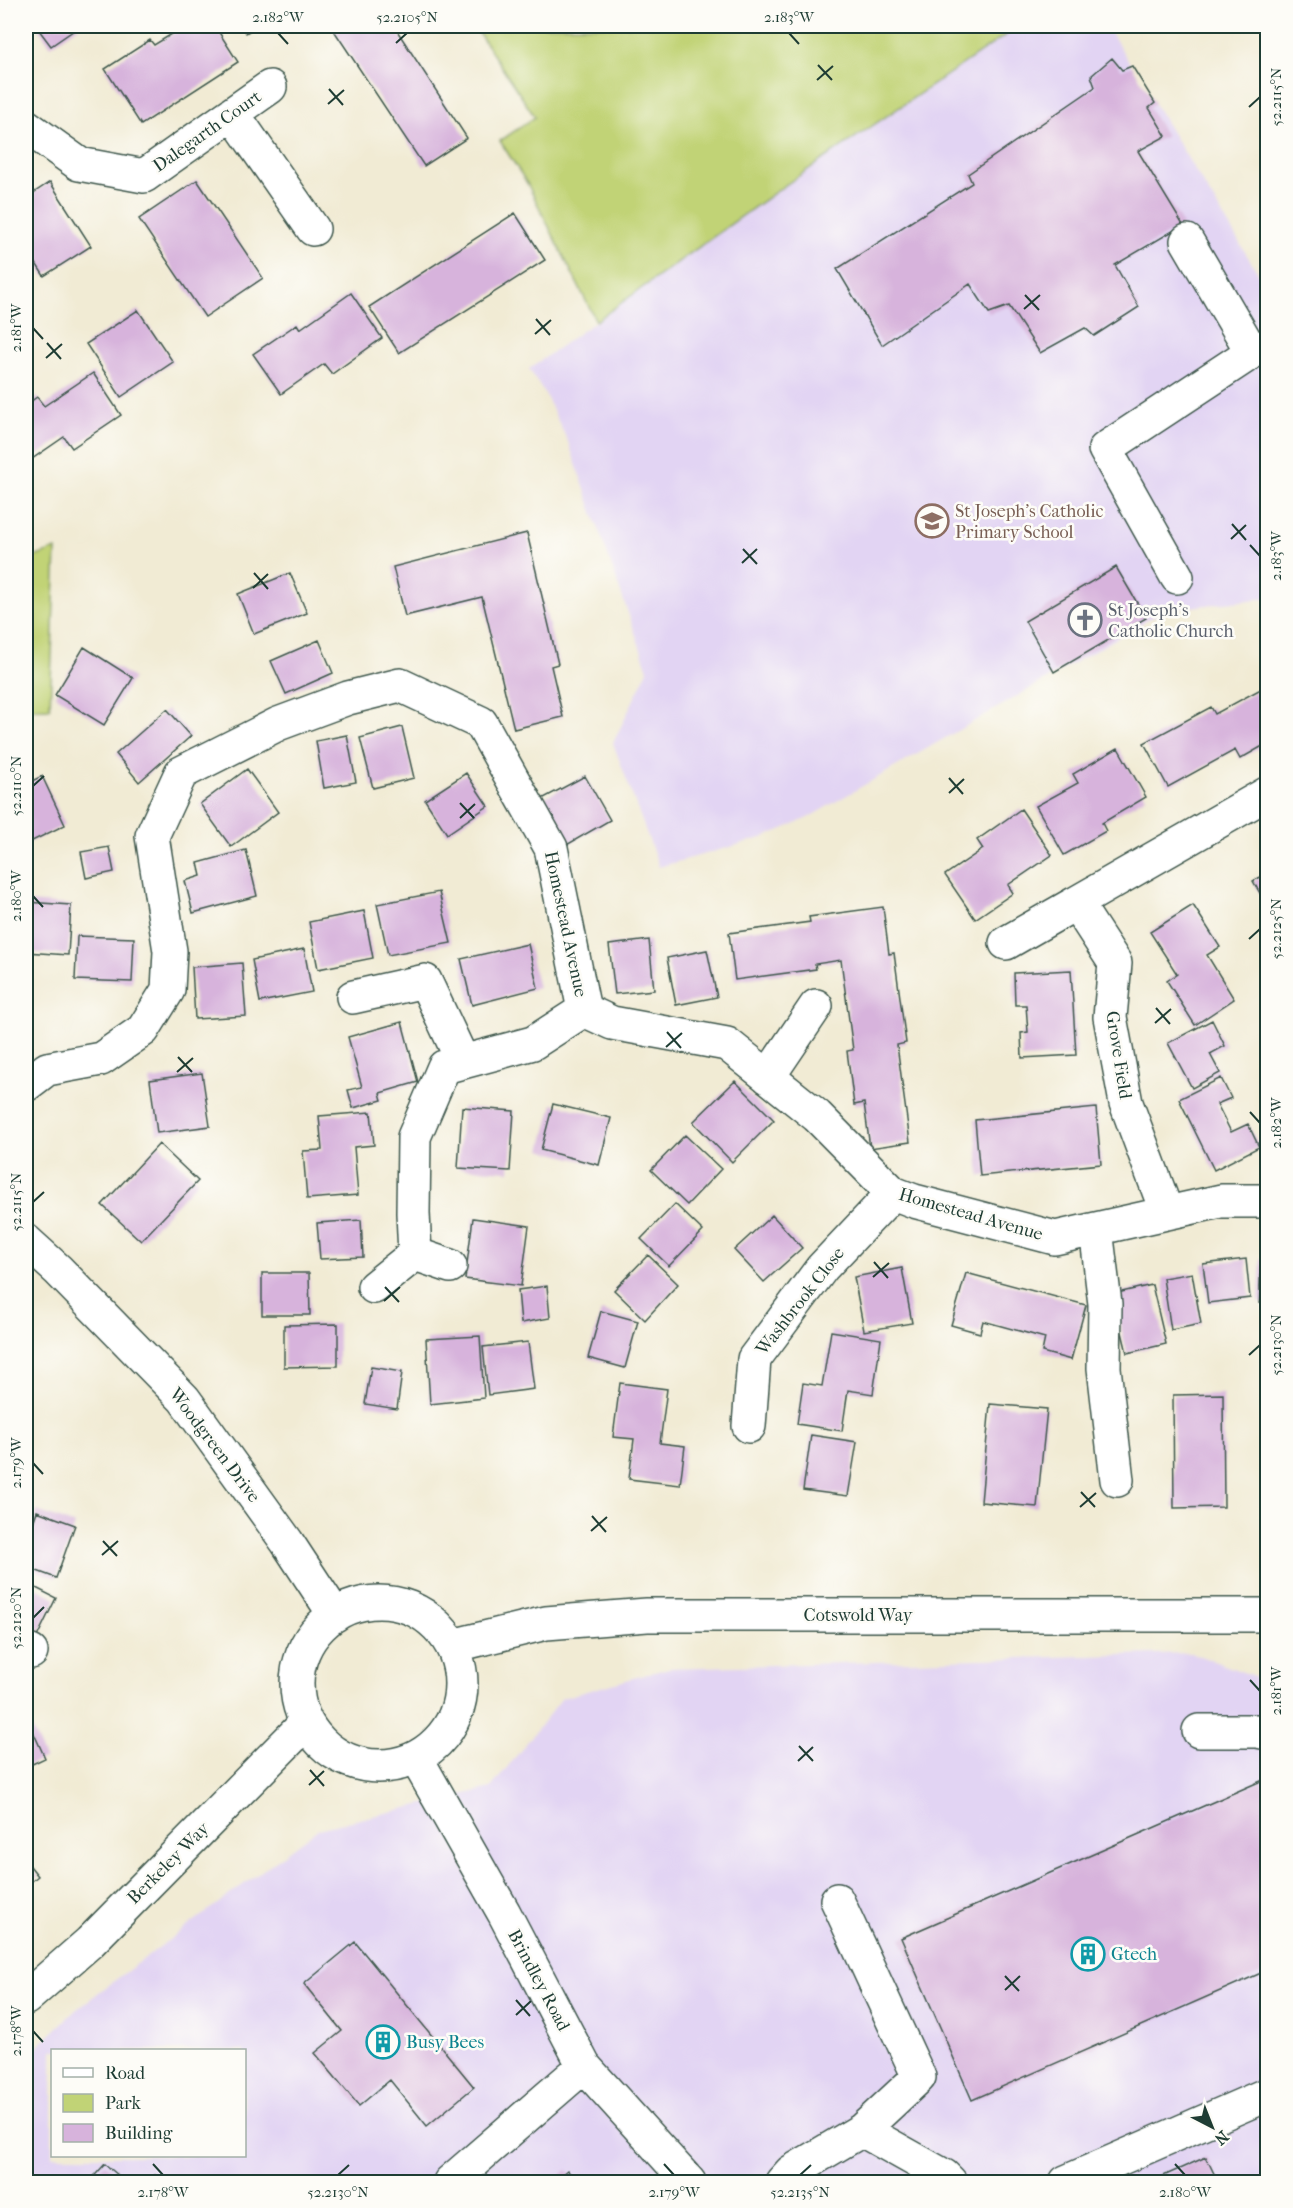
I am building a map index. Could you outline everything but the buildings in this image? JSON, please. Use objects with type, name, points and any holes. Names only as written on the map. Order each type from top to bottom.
[{"type":"street","name":"Dalegarth Court","points":[[26,126],[78,164],[144,176],[270,87]]},
{"type":"street","points":[[233,114],[313,229]]},
{"type":"street","points":[[1177,577],[1105,449],[1260,349],[1187,241]]},
{"type":"street","name":"Homestead Avenue","points":[[26,1085],[47,1069],[101,1059],[143,1030],[168,990],[170,951],[152,836],[181,773],[278,724],[348,698],[400,685],[481,723],[551,848],[584,1010],[612,1023],[727,1044],[817,1116],[893,1193],[1055,1238],[1221,1201],[1268,1201]]},
{"type":"street","points":[[1006,943],[1268,793]]},
{"type":"street","name":"Grove Field","points":[[1076,903],[1115,963],[1110,1017],[1126,1103],[1167,1213]]},
{"type":"street","points":[[353,997],[425,981],[463,1062]]},
{"type":"street","points":[[768,1077],[816,1006]]},
{"type":"street","points":[[415,1254],[414,1137],[444,1066],[533,1043],[584,1010]]},
{"type":"street","name":"Washbrook Close","points":[[749,1426],[754,1359],[822,1268],[893,1193]]},
{"type":"street","points":[[1096,1229],[1105,1304],[1104,1368],[1117,1480]]},
{"type":"street","name":"Woodgreen Drive","points":[[26,1242],[58,1270],[184,1399],[287,1542],[334,1615]]},
{"type":"street","points":[[415,1254],[450,1266]]},
{"type":"street","points":[[374,1287],[415,1254]]},
{"type":"street","points":[[387,1602],[413,1609],[436,1624],[452,1646],[461,1671],[458,1705],[452,1722],[437,1743],[416,1758],[391,1766],[366,1766],[342,1758],[321,1743],[306,1723],[297,1700],[297,1675],[303,1652],[316,1631],[334,1615],[360,1604],[387,1602]]},
{"type":"street","name":"Cotswold Way","points":[[452,1646],[546,1623],[647,1615],[1268,1615]]},
{"type":"street","name":"Berkeley Way","points":[[26,1998],[90,1942],[306,1723]]},
{"type":"street","points":[[1199,1731],[1257,1731],[1268,1734]]},
{"type":"street","name":"Brindley Road","points":[[416,1758],[504,1913],[584,2066],[689,2182]]},
{"type":"street","points":[[786,2177],[862,2130],[920,2077],[837,1900]]},
{"type":"street","points":[[450,2182],[584,2066]]},
{"type":"street","points":[[1066,2182],[1268,2094]]},
{"type":"street","points":[[862,2130],[944,2176],[950,2182]]},
{"type":"shaded area","name":"St Joseph's Catholic Primary School","points":[[1019,26],[1107,26],[1267,288],[1267,598],[1165,610],[806,819],[762,838],[659,867],[613,743],[648,670],[569,444],[545,394],[529,369],[784,186]]},
{"type":"shaded area","points":[[1192,1653],[1267,1681],[1267,2182],[26,2182],[26,2058],[78,2008],[318,1829],[491,1788],[562,1698],[669,1668]]},
{"type":"green space","points":[[474,26],[1019,26],[784,186],[596,321],[527,183],[500,141],[535,117]]},
{"type":"green space","points":[[56,549],[50,708],[26,709],[26,560]]},
{"type":"place","name":"St Joseph's Catholic Primary School","points":[[932,521]]},
{"type":"place","name":"St Joseph's Catholic Church","points":[[1085,620]]},
{"type":"place","name":"Gtech","points":[[1088,1954]]},
{"type":"place","name":"Busy Bees","points":[[383,2042]]}]
